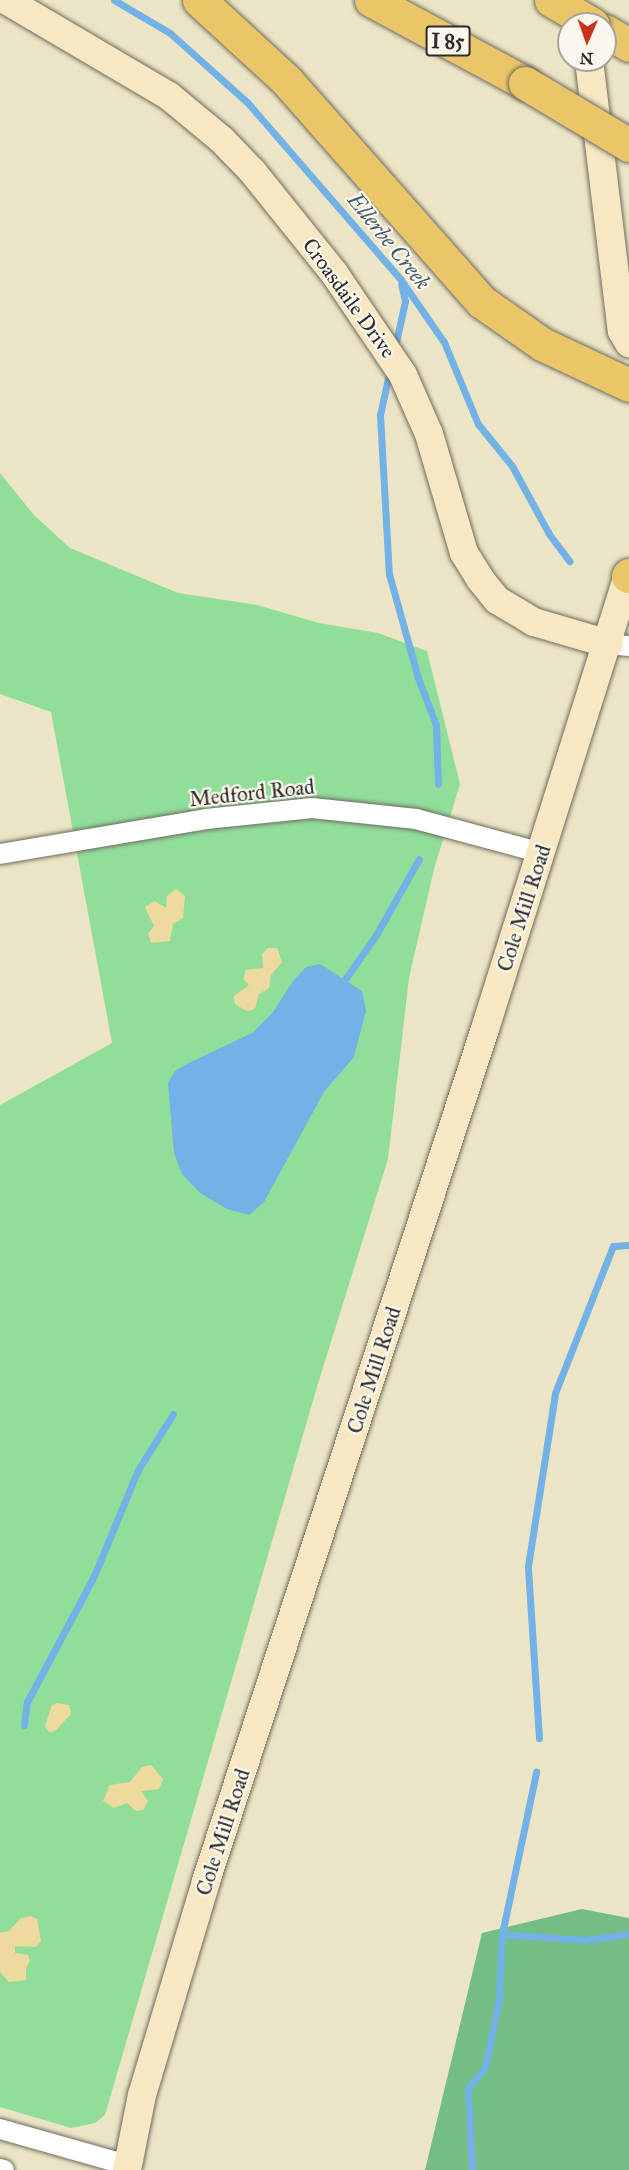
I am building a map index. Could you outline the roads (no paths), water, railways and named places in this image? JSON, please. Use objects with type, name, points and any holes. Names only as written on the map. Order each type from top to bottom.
[{"type":"highway","points":[[199,0],[287,81],[482,302],[542,344],[629,385]]},
{"type":"highway","name":"I 85","points":[[371,0],[525,83],[629,146]]},
{"type":"highway","points":[[550,0],[571,12]]},
{"type":"street","name":"Croasdaile Drive","points":[[6,0],[169,96],[222,140],[252,171],[334,273],[403,375],[432,442],[464,553],[480,579],[497,600],[534,622],[619,645]]},
{"type":"street","points":[[590,72],[622,331],[629,343]]},
{"type":"street","name":"Cole Mill Road","points":[[127,2168],[145,2084],[206,1881],[542,854],[619,645],[629,574]]},
{"type":"street","name":"Medford Road","points":[[0,854],[206,819],[312,808],[416,819],[542,854]]},
{"type":"street","points":[[0,2129],[127,2168]]},
{"type":"water","points":[[320,964],[362,991],[366,1011],[354,1057],[324,1092],[264,1202],[249,1215],[227,1209],[200,1193],[182,1174],[174,1153],[168,1083],[175,1071],[252,1033],[273,1012],[293,981],[306,967]]},
{"type":"waterway","name":"Ellerbe Creek","points":[[114,0],[170,33],[247,102],[401,280],[444,342],[478,424],[512,466],[549,534],[569,561]]},
{"type":"waterway","points":[[395,347],[405,301],[401,284]]},
{"type":"waterway","points":[[390,369],[380,415],[389,574],[418,678],[436,725],[438,784]]},
{"type":"waterway","points":[[341,985],[376,935],[419,859]]},
{"type":"waterway","points":[[539,1738],[528,1566],[555,1393],[613,1246],[629,1245]]},
{"type":"waterway","points":[[24,1725],[27,1702],[94,1576],[138,1470],[173,1414]]},
{"type":"waterway","points":[[472,2170],[468,2089],[485,2067],[499,1999],[502,1934],[536,1772]]},
{"type":"waterway","points":[[502,1934],[585,1940],[629,1934]]}]
